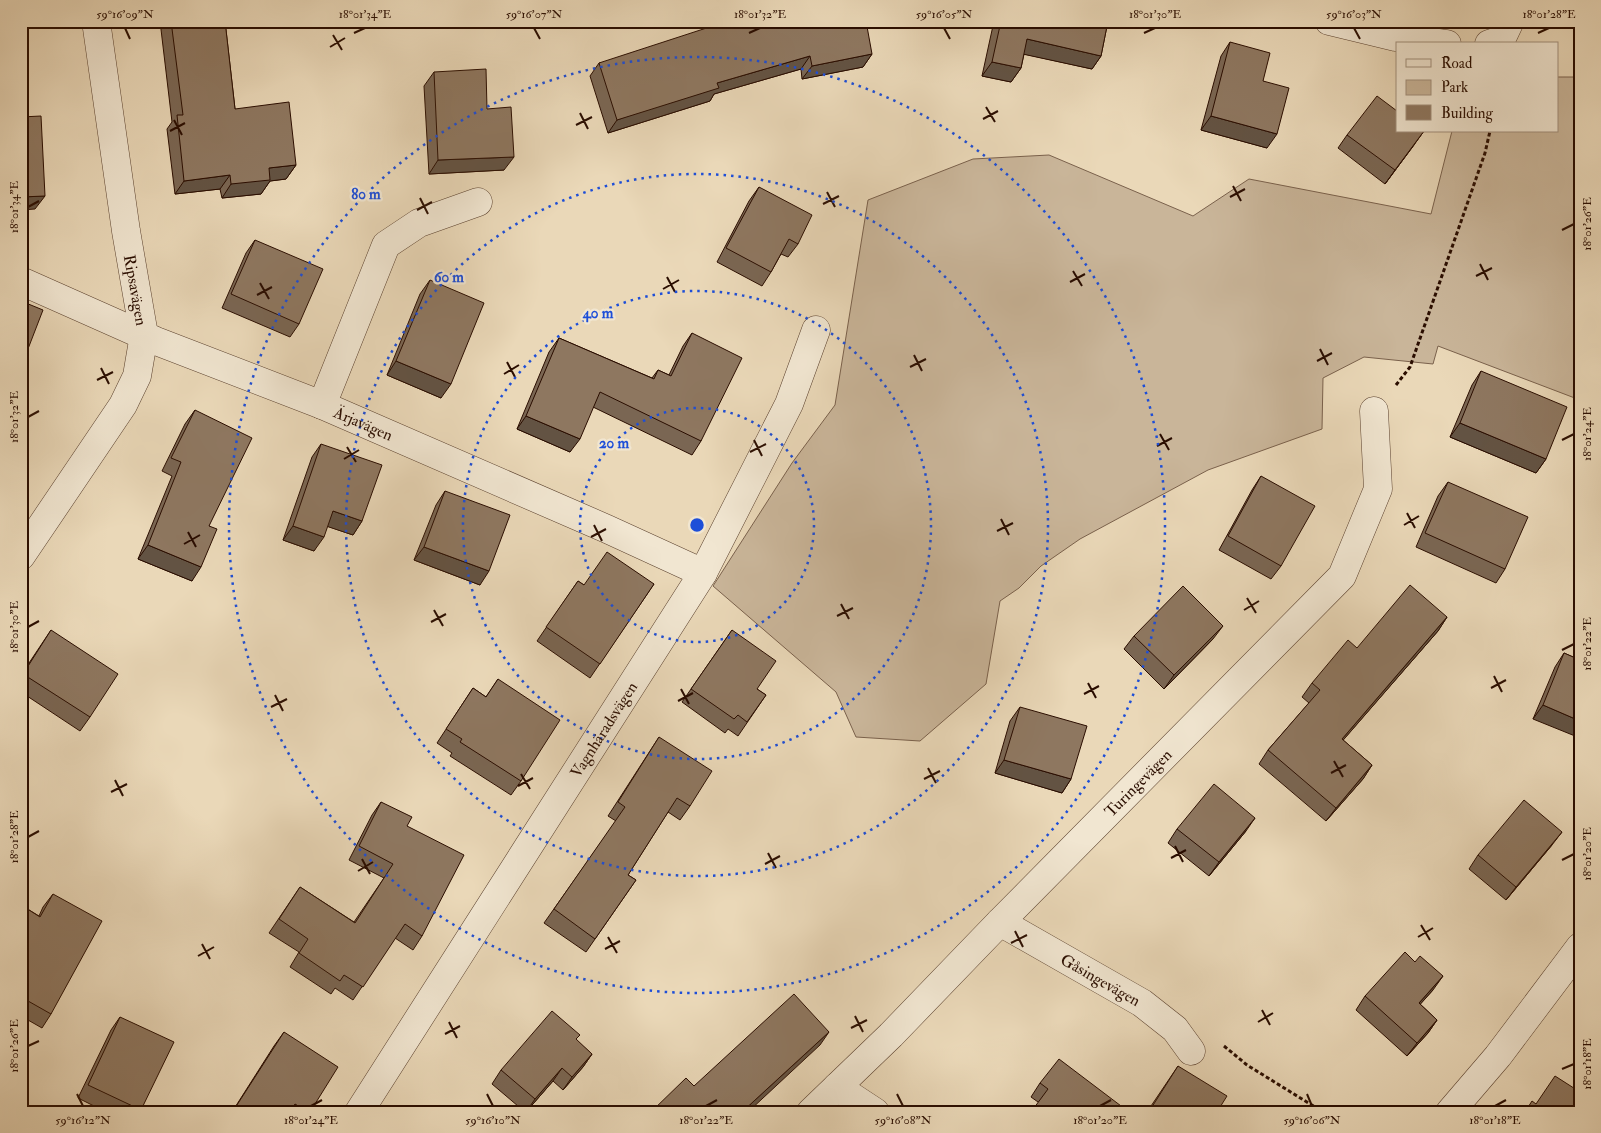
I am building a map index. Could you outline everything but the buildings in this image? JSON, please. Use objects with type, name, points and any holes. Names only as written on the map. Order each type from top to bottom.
[{"type":"street","name":"Ripsavägen","points":[[21,556],[123,405],[137,376],[144,335],[126,231],[96,21]]},
{"type":"street","points":[[1329,21],[1395,37],[1432,42]]},
{"type":"street","points":[[1495,42],[1501,40],[1510,21]]},
{"type":"street","points":[[322,406],[386,245],[419,223],[478,202]]},
{"type":"street","name":"Ärjavägen","points":[[21,281],[144,335],[322,406],[607,529],[703,573]]},
{"type":"street","name":"Vagnhäradsvägen","points":[[359,1112],[703,573],[789,404],[816,330]]},
{"type":"street","name":"Turingevägen","points":[[811,1112],[891,1035],[1342,576],[1378,489],[1374,411]]},
{"type":"street","name":"Gåsingevägen","points":[[1000,922],[1142,1003],[1174,1029],[1191,1051]]},
{"type":"street","points":[[1450,1112],[1498,1056],[1580,946]]},
{"type":"street","points":[[837,1087],[875,1112]]},
{"type":"path","points":[[1374,411],[1410,367],[1485,154],[1490,132]]},
{"type":"path","points":[[1247,1065],[1323,1112]]},
{"type":"green space","points":[[1558,77],[1580,77],[1580,400],[1438,346],[1433,364],[1364,357],[1323,378],[1322,429],[1208,470],[1080,539],[1041,566],[1019,588],[1000,601],[986,684],[920,741],[856,737],[836,692],[713,586],[792,463],[835,405],[868,200],[973,159],[1049,155],[1193,216],[1249,179],[1431,214],[1452,132],[1558,132]]}]
